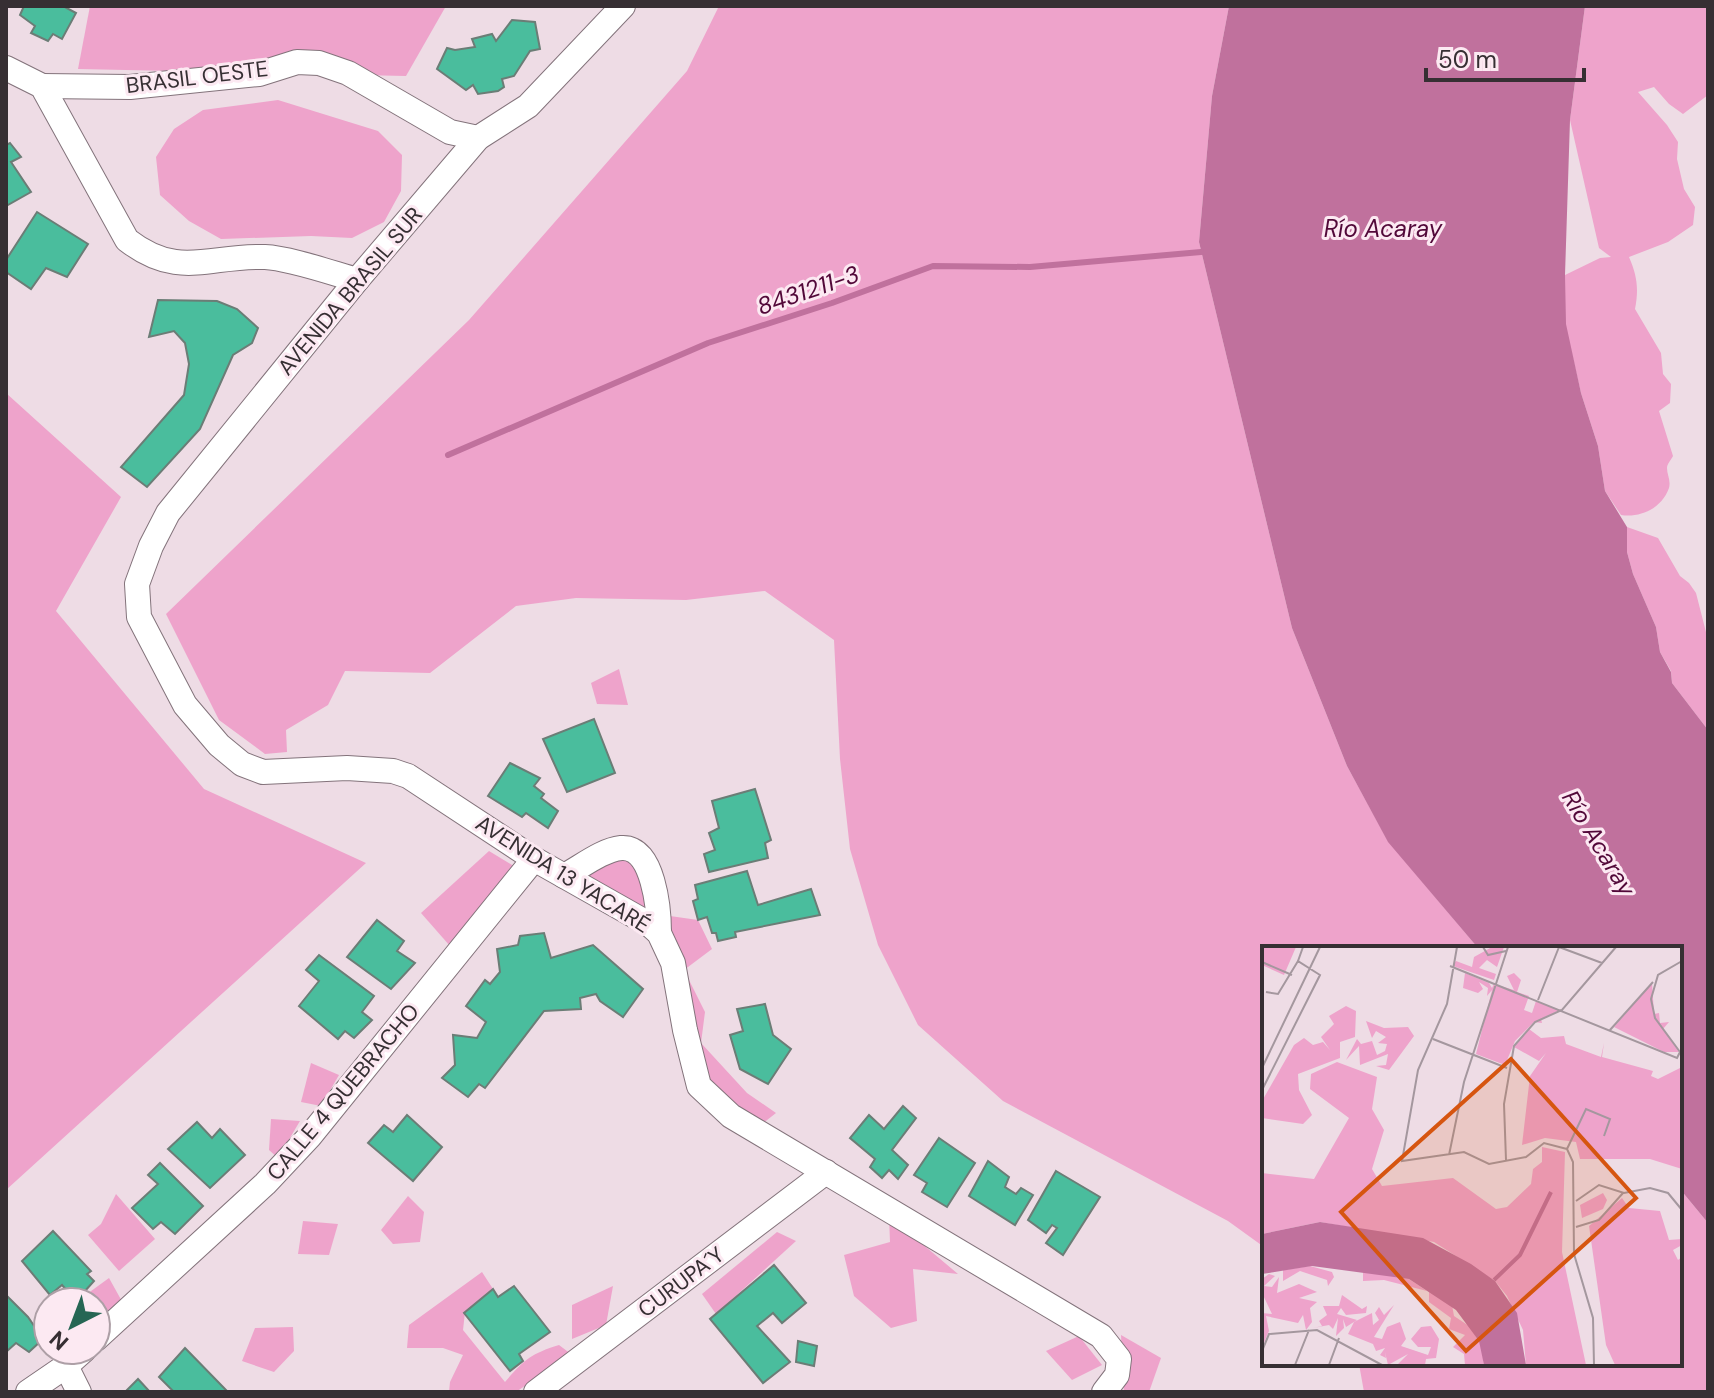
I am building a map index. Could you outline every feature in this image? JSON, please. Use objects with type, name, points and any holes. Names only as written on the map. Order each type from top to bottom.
[{"type":"street","name":"AVENIDA BRASIL SUR","points":[[139,617],[137,584],[168,513],[357,280],[478,138],[528,106],[623,6]]},
{"type":"street","name":"BRASIL OESTE","points":[[6,68],[42,86],[130,87],[259,74],[297,62],[319,63],[348,73],[450,132],[478,138]]},
{"type":"street","points":[[42,86],[127,240],[145,254],[172,263],[196,264],[266,257],[357,280]]},
{"type":"street","name":"AVENIDA 13 YACARÉ","points":[[139,617],[185,705],[219,745],[242,764],[263,772],[347,768],[393,771],[408,776],[534,859],[649,924],[659,933],[673,963],[699,1086],[731,1116],[1101,1336],[1119,1359],[1117,1375],[1104,1392]]},
{"type":"street","points":[[564,876],[610,851],[628,848],[635,852],[642,857],[649,870],[659,914],[659,933]]},
{"type":"street","name":"CALLE 4 QUEBRACHO","points":[[112,1324],[265,1184],[310,1136],[534,859]]},
{"type":"street","name":"CURUPA´Y","points":[[536,1392],[826,1172]]},
{"type":"street","points":[[28,1392],[64,1366]]},
{"type":"street","points":[[76,1366],[79,1392]]},
{"type":"shaded area","points":[[90,6],[446,6],[406,76],[78,69]]},
{"type":"shaded area","points":[[719,6],[1229,6],[1212,96],[1199,242],[1292,628],[1347,766],[1388,841],[1476,946],[1262,946],[1262,1246],[1228,1221],[1003,1101],[918,1025],[878,945],[850,849],[840,759],[834,640],[765,591],[686,600],[576,598],[516,606],[430,673],[345,671],[328,705],[286,730],[287,752],[265,754],[219,720],[166,614],[469,320],[687,71]]},
{"type":"shaded area","points":[[1585,6],[1708,6],[1708,95],[1683,114],[1654,87],[1638,92],[1678,142],[1677,159],[1684,189],[1695,207],[1693,225],[1668,242],[1629,257],[1636,282],[1635,309],[1661,353],[1663,374],[1671,384],[1670,403],[1659,411],[1673,456],[1667,466],[1669,485],[1666,495],[1650,510],[1636,515],[1621,515],[1605,491],[1598,446],[1581,393],[1565,324],[1565,275],[1600,258],[1611,257],[1599,248],[1570,120]]},
{"type":"shaded area","points":[[278,100],[378,131],[402,155],[401,191],[384,222],[352,238],[221,239],[189,221],[160,195],[156,157],[174,129],[203,110]]},
{"type":"shaded area","points":[[6,393],[121,497],[56,611],[204,789],[366,863],[6,1190]]},
{"type":"shaded area","points":[[1627,527],[1658,538],[1680,576],[1696,593],[1708,640],[1708,730],[1672,683],[1671,671],[1660,652],[1656,627],[1633,574],[1627,552]]},
{"type":"shaded area","points":[[619,669],[628,705],[597,704],[591,683]]},
{"type":"shaded area","points":[[489,851],[517,868],[450,946],[421,913]]},
{"type":"shaded area","points":[[583,853],[645,864],[663,915],[698,920],[712,949],[684,970],[705,1012],[701,1043],[747,1093],[776,1113],[762,1124],[722,1096],[706,1077],[692,1002],[671,940],[587,876]]},
{"type":"shaded area","points":[[311,1063],[339,1075],[321,1106],[301,1102]]},
{"type":"shaded area","points":[[271,1119],[300,1121],[278,1158],[269,1150]]},
{"type":"shaded area","points":[[1682,1191],[1708,1223],[1708,1392],[1364,1392],[1359,1366],[1682,1366]]},
{"type":"shaded area","points":[[116,1194],[155,1239],[119,1271],[88,1235],[101,1224]]},
{"type":"shaded area","points":[[408,1196],[424,1212],[420,1242],[393,1244],[381,1230]]},
{"type":"shaded area","points":[[889,1216],[958,1274],[913,1269],[917,1321],[891,1328],[854,1296],[844,1255],[890,1242]]},
{"type":"shaded area","points":[[303,1221],[338,1224],[329,1255],[298,1254]]},
{"type":"shaded area","points":[[777,1232],[796,1241],[716,1314],[702,1294]]},
{"type":"shaded area","points":[[482,1272],[493,1289],[465,1312],[463,1330],[505,1382],[523,1363],[541,1351],[559,1345],[571,1354],[516,1392],[449,1392],[450,1382],[463,1355],[443,1348],[407,1348],[409,1325]]},
{"type":"shaded area","points":[[109,1278],[129,1314],[112,1325],[112,1286],[98,1286]]},
{"type":"shaded area","points":[[613,1286],[606,1325],[572,1339],[572,1305]]},
{"type":"shaded area","points":[[293,1327],[294,1351],[274,1372],[242,1361],[255,1328]]},
{"type":"shaded area","points":[[1121,1335],[1161,1358],[1149,1392],[1124,1392]]},
{"type":"shaded area","points":[[1079,1336],[1102,1365],[1072,1380],[1046,1351]]},
{"type":"water","name":"Río Acaray","points":[[1229,6],[1585,6],[1570,120],[1566,324],[1581,393],[1598,446],[1605,491],[1627,527],[1627,552],[1656,627],[1660,652],[1671,672],[1672,683],[1708,730],[1708,1223],[1682,1191],[1682,946],[1476,946],[1388,842],[1347,766],[1292,628],[1199,242],[1212,96]]},
{"type":"building","points":[[24,6],[63,6],[76,13],[62,39],[53,34],[48,41],[31,33],[35,26],[20,15]]},
{"type":"building","points":[[512,20],[535,22],[540,49],[530,51],[514,76],[502,79],[504,87],[498,91],[478,94],[473,85],[466,90],[437,69],[447,48],[475,47],[472,39],[492,34],[496,41]]},
{"type":"building","points":[[10,143],[21,157],[11,162],[31,192],[6,206],[6,145]]},
{"type":"building","points":[[37,212],[88,244],[67,277],[46,268],[31,289],[6,272],[6,260]]},
{"type":"building","points":[[158,300],[217,301],[237,309],[258,328],[252,343],[233,355],[200,429],[147,487],[121,467],[184,395],[189,364],[185,343],[174,331],[149,337]]},
{"type":"building","points":[[594,719],[615,773],[567,792],[543,739]]},
{"type":"building","points":[[510,763],[540,778],[534,786],[544,794],[541,798],[558,811],[548,828],[526,813],[522,817],[488,796]]},
{"type":"building","points":[[755,789],[771,840],[765,843],[768,858],[709,872],[704,854],[715,850],[709,833],[719,828],[712,801]]},
{"type":"building","points":[[747,871],[758,905],[811,889],[820,915],[735,932],[736,937],[718,941],[707,917],[698,920],[693,901],[698,899],[695,885]]},
{"type":"building","points":[[377,920],[404,941],[397,951],[415,963],[391,989],[347,957]]},
{"type":"building","points":[[544,933],[551,958],[593,945],[643,989],[623,1017],[600,1001],[596,994],[580,998],[581,1009],[544,1011],[485,1088],[479,1084],[468,1097],[442,1078],[455,1065],[453,1035],[477,1038],[486,1022],[466,1006],[485,980],[490,984],[500,972],[497,949],[518,945],[520,936]]},
{"type":"building","points":[[319,955],[374,996],[362,1012],[372,1020],[354,1038],[345,1031],[338,1039],[299,1006],[319,981],[306,970]]},
{"type":"building","points":[[765,1004],[773,1035],[791,1049],[768,1084],[740,1069],[730,1035],[743,1031],[737,1009]]},
{"type":"building","points":[[903,1106],[916,1118],[892,1150],[908,1165],[898,1179],[889,1170],[882,1178],[870,1167],[875,1159],[850,1138],[869,1115],[884,1129]]},
{"type":"building","points":[[407,1115],[442,1147],[413,1181],[368,1143],[384,1125],[393,1132]]},
{"type":"building","points":[[197,1122],[212,1138],[220,1129],[245,1155],[210,1188],[168,1149]]},
{"type":"building","points":[[939,1138],[975,1163],[947,1207],[922,1192],[927,1183],[914,1175]]},
{"type":"building","points":[[988,1161],[1009,1177],[1005,1187],[1016,1194],[1021,1188],[1033,1195],[1015,1225],[969,1196]]},
{"type":"building","points":[[160,1163],[203,1206],[175,1234],[161,1222],[153,1229],[132,1208],[158,1184],[148,1175]]},
{"type":"building","points":[[1056,1171],[1100,1197],[1063,1255],[1046,1243],[1057,1228],[1052,1225],[1046,1233],[1028,1220]]},
{"type":"building","points":[[53,1231],[91,1271],[87,1274],[94,1281],[90,1286],[43,1286],[22,1261]]},
{"type":"building","points":[[774,1265],[806,1303],[782,1323],[773,1313],[757,1326],[790,1362],[763,1383],[710,1319]]},
{"type":"building","points":[[514,1286],[550,1332],[519,1354],[523,1361],[510,1371],[464,1313],[493,1289],[498,1297]]},
{"type":"building","points":[[6,1295],[32,1323],[32,1349],[29,1352],[16,1343],[6,1352]]},
{"type":"building","points":[[798,1341],[817,1346],[814,1366],[796,1362]]},
{"type":"building","points":[[185,1348],[226,1390],[224,1392],[174,1392],[159,1377]]},
{"type":"building","points":[[138,1379],[150,1392],[125,1392]]},
{"type":"waterway","name":"8431211-3","points":[[448,455],[708,343],[933,266],[1030,267],[1201,252]]}]
